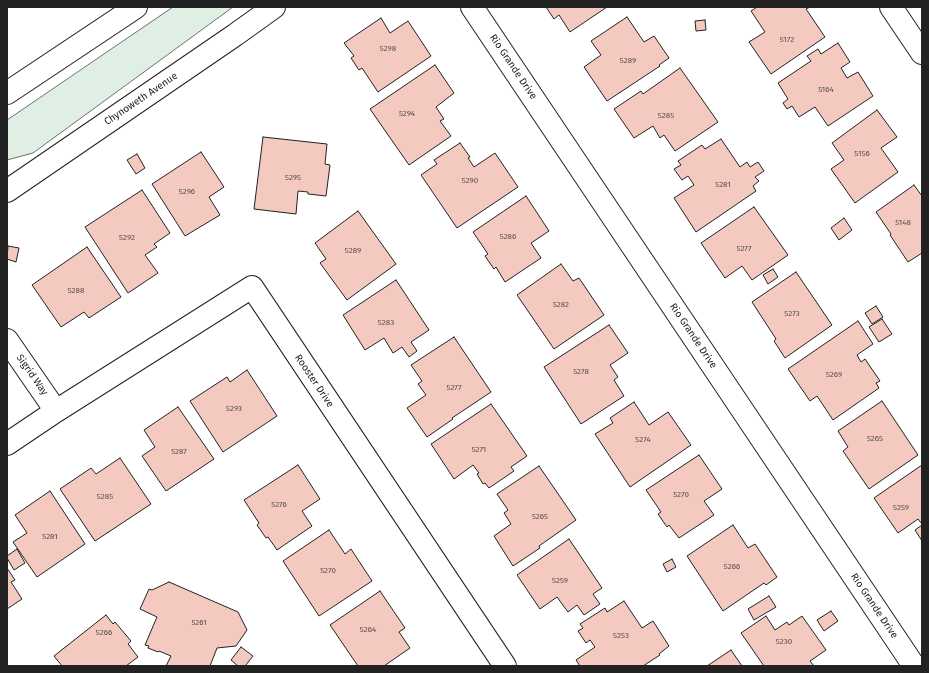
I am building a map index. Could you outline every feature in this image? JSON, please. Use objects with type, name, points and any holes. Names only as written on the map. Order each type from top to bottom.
[{"type":"street","points":[[7,93],[136,7]]},
{"type":"street","name":"Chynoweth Avenue","points":[[7,191],[274,7]]},
{"type":"street","name":"Rio Grande Drive","points":[[472,7],[914,666]]},
{"type":"street","points":[[891,7],[922,53]]},
{"type":"street","name":"Rooster Drive","points":[[56,411],[252,288],[505,666]]},
{"type":"street","name":"Sigrid Way","points":[[7,340],[56,411]]},
{"type":"street","points":[[7,444],[56,411]]},
{"type":"green space","points":[[173,7],[233,7],[33,153],[7,160],[7,120]]},
{"type":"building","points":[[546,7],[607,7],[570,32],[559,15],[554,19]]},
{"type":"building","points":[[757,7],[810,7],[806,9],[825,37],[771,74],[749,42],[765,32],[751,11]]},
{"type":"building","points":[[627,17],[644,42],[654,36],[669,58],[659,65],[660,66],[607,101],[584,67],[601,55],[591,41]]},
{"type":"building","points":[[381,18],[390,33],[408,21],[431,56],[378,92],[362,68],[359,70],[351,58],[354,56],[344,43]]},
{"type":"building","points":[[705,20],[706,30],[696,31],[695,21]]},
{"type":"building","points":[[838,43],[850,62],[841,68],[847,78],[858,72],[873,96],[828,126],[815,107],[799,117],[792,106],[787,109],[783,103],[788,99],[778,83],[811,61],[807,56],[818,49],[821,54]]},
{"type":"building","points":[[435,65],[454,93],[436,107],[444,119],[440,121],[451,136],[409,165],[370,109]]},
{"type":"building","points":[[680,68],[718,122],[675,151],[664,135],[660,138],[653,126],[634,138],[614,109],[641,91],[643,94]]},
{"type":"building","points":[[877,110],[897,137],[881,148],[898,172],[855,203],[831,169],[844,160],[832,143]]},
{"type":"building","points":[[263,137],[327,144],[325,164],[330,165],[326,196],[298,191],[296,214],[254,209]]},
{"type":"building","points":[[721,139],[740,167],[747,162],[750,167],[758,162],[764,171],[755,177],[759,181],[753,186],[756,191],[696,232],[674,198],[694,185],[688,176],[682,180],[674,169],[681,165],[678,161],[702,145],[705,149]]},
{"type":"building","points":[[460,143],[470,157],[468,158],[474,167],[495,153],[518,187],[457,228],[421,175],[437,164],[434,160]]},
{"type":"building","points":[[201,152],[224,187],[209,197],[220,215],[185,236],[152,184]]},
{"type":"building","points":[[137,154],[145,168],[136,174],[127,160]]},
{"type":"building","points":[[914,185],[922,196],[922,253],[908,262],[876,212]]},
{"type":"building","points":[[142,190],[170,233],[154,244],[157,247],[145,255],[158,273],[128,293],[85,227]]},
{"type":"building","points":[[526,196],[549,231],[531,243],[541,258],[505,282],[496,267],[494,269],[485,256],[488,254],[473,232]]},
{"type":"building","points":[[754,207],[788,255],[752,280],[742,266],[725,278],[701,243]]},
{"type":"building","points":[[358,211],[396,264],[347,300],[320,263],[326,259],[315,243]]},
{"type":"building","points":[[844,218],[852,230],[839,240],[831,228]]},
{"type":"building","points":[[8,246],[19,248],[16,262],[7,259]]},
{"type":"building","points":[[87,247],[121,297],[89,318],[84,312],[61,327],[32,285]]},
{"type":"building","points":[[561,264],[573,281],[579,278],[604,315],[554,349],[517,295]]},
{"type":"building","points":[[773,269],[778,277],[768,284],[763,275]]},
{"type":"building","points":[[796,272],[832,325],[785,358],[774,341],[776,339],[752,302]]},
{"type":"building","points":[[396,280],[429,330],[411,342],[417,351],[409,357],[402,347],[393,353],[384,338],[365,350],[343,315]]},
{"type":"building","points":[[876,306],[883,317],[872,324],[865,313]]},
{"type":"building","points":[[882,319],[892,334],[879,342],[869,327]]},
{"type":"building","points":[[858,321],[873,344],[857,355],[861,362],[865,359],[880,381],[876,383],[879,388],[833,420],[817,396],[810,401],[788,369]]},
{"type":"building","points":[[609,325],[628,353],[610,365],[618,377],[614,380],[624,396],[581,424],[544,367]]},
{"type":"building","points":[[454,337],[491,392],[427,437],[407,408],[426,395],[418,384],[422,381],[411,365]]},
{"type":"building","points":[[247,370],[277,416],[223,452],[190,401],[227,377],[230,382]]},
{"type":"building","points":[[882,401],[918,455],[869,489],[843,451],[848,447],[838,431]]},
{"type":"building","points":[[634,402],[649,425],[668,412],[691,445],[630,487],[595,434],[613,423],[610,418]]},
{"type":"building","points":[[491,404],[527,456],[511,467],[514,471],[489,488],[485,483],[483,484],[477,474],[479,473],[473,465],[454,479],[431,444]]},
{"type":"building","points":[[178,407],[214,459],[166,491],[142,456],[155,447],[144,430]]},
{"type":"building","points":[[699,455],[722,489],[704,501],[714,515],[679,538],[669,525],[667,527],[658,514],[661,512],[646,490]]},
{"type":"building","points":[[120,458],[151,504],[95,541],[60,489],[91,468],[96,474]]},
{"type":"building","points":[[298,465],[320,499],[302,511],[312,526],[277,550],[257,525],[259,523],[244,500]]},
{"type":"building","points":[[922,465],[922,524],[918,519],[898,533],[874,498]]},
{"type":"building","points":[[539,466],[576,520],[539,546],[540,548],[513,566],[494,536],[511,524],[504,513],[508,510],[497,494]]},
{"type":"building","points":[[50,491],[85,544],[37,577],[13,542],[27,533],[15,515]]},
{"type":"building","points":[[733,525],[748,548],[755,544],[777,577],[766,585],[764,583],[723,611],[687,556]]},
{"type":"building","points":[[922,525],[922,541],[915,530]]},
{"type":"building","points":[[329,530],[345,554],[351,549],[372,581],[319,616],[283,561]]},
{"type":"building","points":[[569,539],[602,588],[593,594],[600,604],[584,615],[577,605],[568,612],[557,597],[540,609],[517,575]]},
{"type":"building","points":[[17,549],[25,563],[14,570],[7,556]]},
{"type":"building","points":[[672,559],[676,567],[667,572],[663,564]]},
{"type":"building","points":[[7,568],[15,580],[11,582],[22,599],[7,609]]},
{"type":"building","points":[[169,582],[238,612],[247,630],[236,646],[217,648],[210,666],[166,666],[171,656],[148,648],[149,646],[145,645],[157,617],[140,609],[149,589],[152,590]]},
{"type":"building","points":[[380,591],[405,628],[399,632],[410,648],[384,666],[358,666],[330,625]]},
{"type":"building","points":[[769,596],[776,607],[754,620],[748,609]]},
{"type":"building","points":[[624,601],[642,628],[653,621],[669,646],[659,654],[660,655],[643,666],[580,666],[576,660],[595,647],[590,640],[586,643],[578,631],[583,628],[580,624],[605,608],[607,612]]},
{"type":"building","points":[[831,611],[838,621],[824,631],[817,620]]},
{"type":"building","points":[[106,615],[113,624],[115,622],[131,641],[128,644],[138,657],[126,666],[62,666],[54,656]]},
{"type":"building","points":[[766,616],[775,630],[787,622],[789,625],[802,616],[826,650],[810,661],[814,666],[764,666],[741,633]]},
{"type":"building","points":[[241,647],[253,656],[245,666],[238,666],[231,660]]},
{"type":"building","points":[[731,650],[742,666],[707,666]]}]
